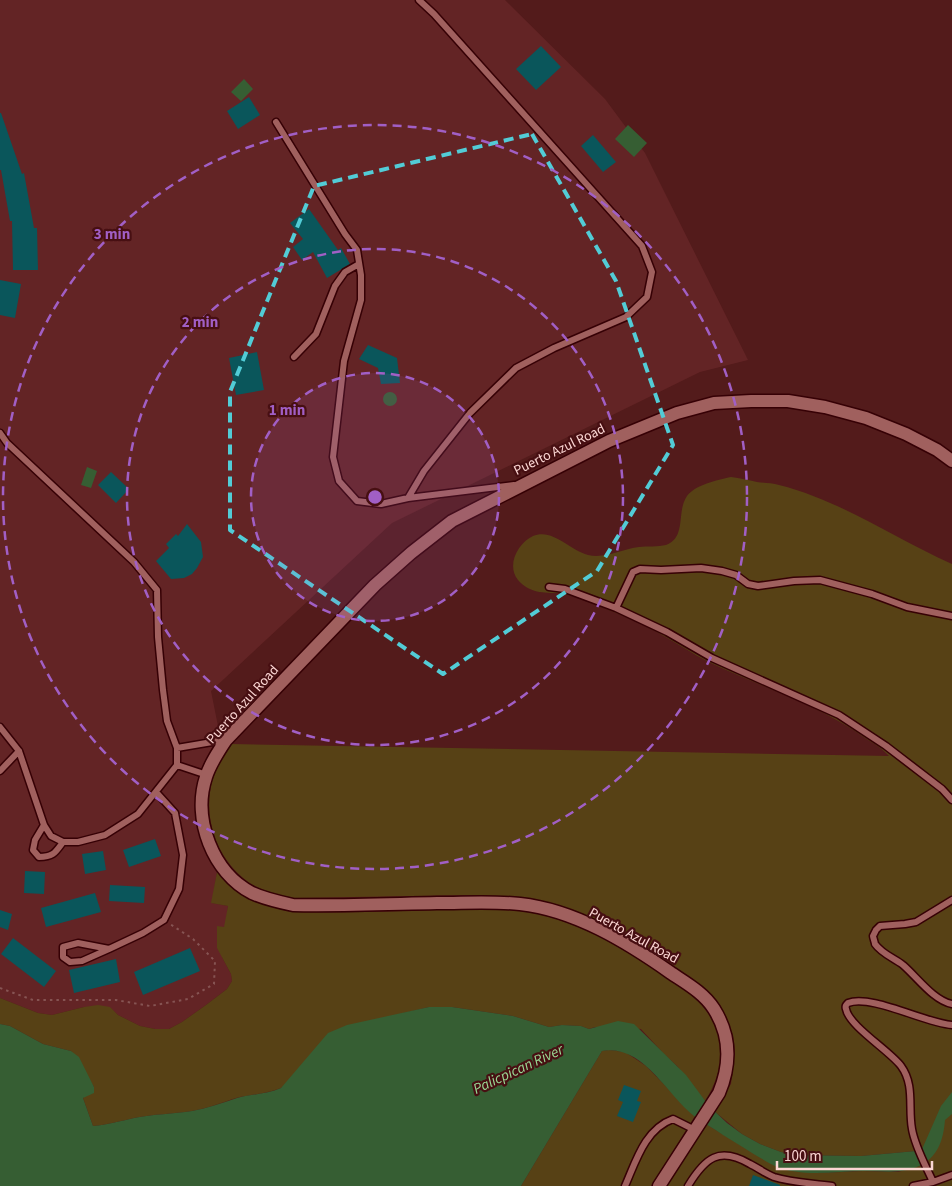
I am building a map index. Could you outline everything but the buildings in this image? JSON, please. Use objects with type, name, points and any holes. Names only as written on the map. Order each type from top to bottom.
[{"type":"street","name":"Puerto Azul Road","points":[[659,1186],[719,1093],[728,1064],[726,1037],[714,1009],[704,997],[651,959],[580,921],[537,907],[519,904],[472,902],[293,905],[272,900],[252,892],[223,869],[209,841],[203,817],[202,801],[207,775],[212,762],[226,740],[375,585],[411,553],[452,521],[609,441],[677,413],[714,403],[751,401],[788,401],[826,407],[866,418],[906,434],[937,450],[952,461]]},
{"type":"lane","points":[[408,498],[424,471],[470,413],[516,368],[554,348],[626,317],[647,297],[652,272],[642,246],[434,14],[419,0]]},
{"type":"lane","points":[[276,122],[345,234],[357,250],[361,300],[344,361],[333,457],[339,481],[357,501],[380,504],[408,498],[522,484]]},
{"type":"lane","points":[[294,357],[316,334],[335,286],[345,272],[359,264]]},
{"type":"lane","points":[[0,433],[14,450],[134,562],[157,590],[158,637],[163,690],[167,721],[177,748],[177,765],[138,814],[105,835],[78,842],[63,842],[51,836],[44,825],[18,751],[0,727]]},
{"type":"lane","points":[[616,608],[633,572],[640,568],[661,570],[701,568],[736,575],[748,584],[758,586],[794,581],[820,580],[872,594],[907,607],[952,616]]},
{"type":"lane","points":[[549,586],[565,589],[616,608],[667,632],[712,658],[839,714],[886,746],[942,789],[952,800]]},
{"type":"lane","points":[[177,748],[226,740]]},
{"type":"lane","points":[[0,771],[18,751]]},
{"type":"lane","points":[[177,765],[207,775]]},
{"type":"lane","points":[[109,949],[78,942],[63,947],[63,957],[70,962],[82,961],[109,949],[144,933],[164,920],[179,889],[183,855],[175,813],[156,792]]},
{"type":"lane","points":[[44,825],[35,840],[33,850],[39,857],[48,857],[63,842]]},
{"type":"lane","points":[[952,900],[916,922],[880,926],[873,936],[875,943],[885,953],[902,964],[934,995],[946,1003],[952,1004]]},
{"type":"lane","points":[[933,1182],[912,1130],[910,1091],[905,1072],[894,1058],[856,1025],[849,1016],[846,1006],[848,1002],[858,1000],[952,1025]]},
{"type":"lane","points":[[626,1186],[638,1155],[650,1134],[664,1122],[673,1119],[695,1129]]},
{"type":"lane","points":[[688,1186],[709,1158],[722,1155],[739,1158],[775,1177],[796,1182],[832,1186]]},
{"type":"lane","points":[[913,1186],[933,1182],[952,1175]]},
{"type":"path","points":[[0,988],[33,1000],[116,1000],[150,1006],[188,999],[214,984],[215,961],[193,938],[164,920]]},
{"type":"highlighted area","points":[[532,134],[616,281],[673,445],[597,571],[443,674],[230,530],[230,392],[314,186]]},
{"type":"shaded area","points":[[0,0],[505,0],[605,99],[645,153],[748,360],[700,372],[392,523],[211,691],[220,736],[206,758],[199,776],[195,801],[196,818],[202,843],[217,872],[212,903],[228,906],[222,957],[231,974],[232,981],[227,989],[206,1005],[169,1029],[140,1026],[118,1015],[109,1007],[84,1007],[52,1015],[38,1013],[0,998]]},
{"type":"shaded area","points":[[731,477],[771,483],[824,500],[952,564],[952,1186],[667,1186],[706,1124],[755,1154],[819,1173],[898,1172],[922,1165],[916,1151],[861,1156],[796,1155],[781,1152],[760,1144],[742,1134],[714,1111],[731,1084],[735,1051],[733,1035],[720,1005],[709,992],[692,978],[655,953],[583,915],[558,905],[520,897],[472,895],[293,898],[283,896],[253,885],[241,876],[231,866],[216,840],[209,812],[209,797],[212,782],[220,762],[231,744],[889,756],[875,744],[847,726],[810,706],[713,664],[639,623],[606,609],[559,593],[542,592],[527,588],[518,580],[515,574],[513,568],[518,549],[528,539],[540,534],[554,537],[581,552],[594,556],[607,555],[639,547],[666,545],[677,536],[682,509],[687,496],[695,489]]},
{"type":"shaded area","points":[[217,872],[242,893],[260,903],[292,912],[508,910],[539,914],[578,927],[615,945],[650,967],[689,993],[703,1007],[714,1023],[718,1034],[721,1057],[716,1079],[705,1101],[677,1066],[641,1029],[595,1027],[589,1029],[581,1026],[562,1025],[549,1027],[513,1016],[452,1007],[429,1007],[380,1019],[276,1090],[236,1098],[192,1111],[141,1117],[93,1126],[83,1098],[94,1087],[71,1051],[43,1044],[10,1026],[0,1024],[0,998],[38,1013],[52,1015],[98,1005],[110,1007],[118,1015],[140,1026],[155,1029],[169,1029],[182,1022],[227,989],[232,981],[231,974],[217,948],[217,926],[224,927],[228,906],[211,903]]},
{"type":"shaded area","points":[[602,1051],[625,1052],[646,1066],[695,1116],[651,1186],[521,1186]]},
{"type":"water","points":[[244,79],[253,89],[241,101],[231,92]]},
{"type":"water","points":[[628,125],[647,143],[634,157],[615,139]]},
{"type":"water","points":[[387,392],[393,392],[397,399],[393,406],[387,406],[383,402],[383,396]]},
{"type":"water","points":[[87,467],[97,471],[91,488],[81,485]]},
{"type":"water","name":"Palicpican River","points":[[429,1007],[452,1007],[513,1016],[549,1027],[562,1025],[581,1026],[589,1029],[618,1021],[634,1024],[686,1075],[709,1106],[727,1123],[760,1144],[781,1152],[796,1155],[861,1156],[916,1151],[923,1147],[941,1106],[952,1092],[952,1114],[945,1120],[942,1138],[935,1152],[924,1163],[916,1167],[891,1172],[797,1172],[775,1166],[697,1119],[653,1073],[630,1055],[617,1051],[602,1051],[521,1186],[0,1186],[0,1024],[10,1026],[43,1044],[71,1051],[79,1057],[94,1087],[94,1093],[83,1098],[93,1126],[141,1117],[192,1111],[237,1098],[276,1090],[281,1088],[328,1033],[347,1025]]}]
